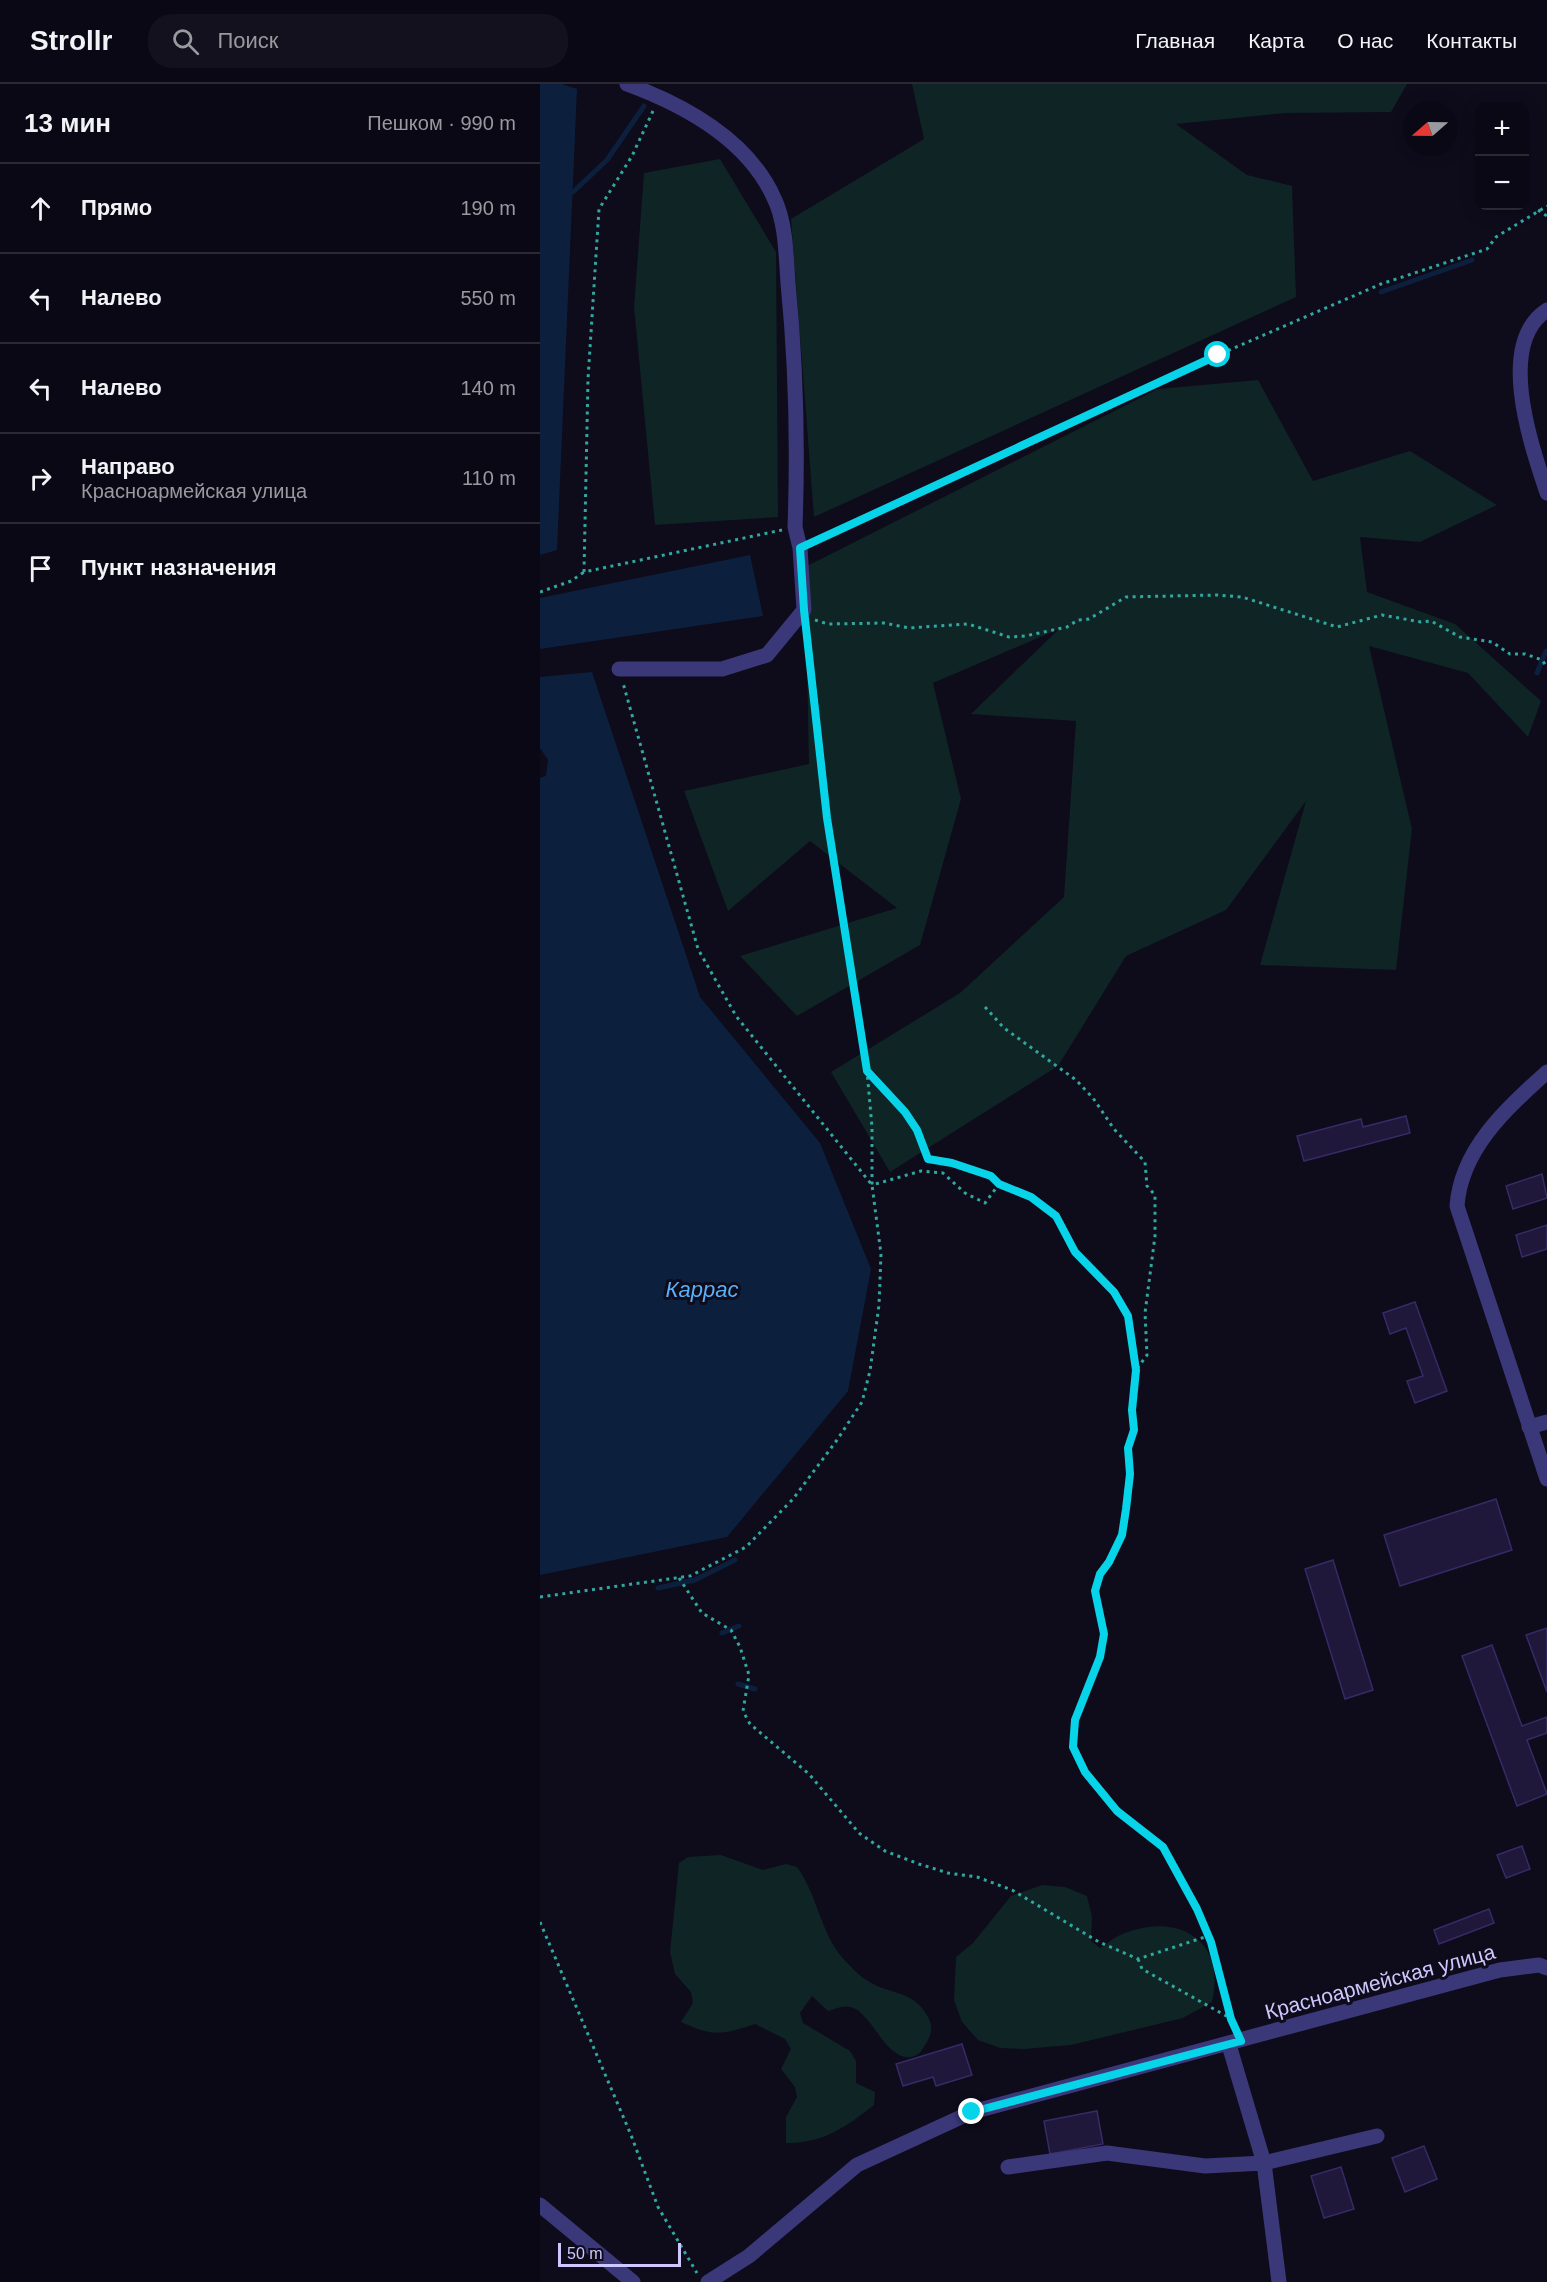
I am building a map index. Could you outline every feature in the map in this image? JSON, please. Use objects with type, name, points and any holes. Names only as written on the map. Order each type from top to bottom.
[{"type":"street","points":[[619,669],[722,669],[767,655],[804,610],[800,548],[795,527],[796,368],[784,239],[775,198],[742,150],[705,123],[661,96],[627,84]]},
{"type":"street","points":[[1547,310],[1527,336],[1519,356],[1528,434],[1547,493]]},
{"type":"street","points":[[1547,1072],[1489,1129],[1468,1162],[1458,1186],[1457,1206],[1547,1479]]},
{"type":"street","points":[[1529,1427],[1547,1422]]},
{"type":"street","name":"Красноармейская улица","points":[[708,2282],[749,2256],[857,2165],[972,2112],[1500,1970],[1539,1965],[1547,1968]]},
{"type":"street","points":[[1235,2043],[1264,2163],[1279,2282]]},
{"type":"street","points":[[1008,2167],[1107,2153],[1205,2166],[1264,2163],[1377,2136]]},
{"type":"street","points":[[540,2205],[633,2282]]},
{"type":"path","points":[[584,572],[588,379],[599,209],[632,156],[661,96]]},
{"type":"path","points":[[800,548],[1381,284],[1487,249],[1496,237],[1547,206]]},
{"type":"path","points":[[1538,210],[1547,216]]},
{"type":"path","points":[[540,592],[571,581],[584,572],[795,527]]},
{"type":"path","points":[[540,1598],[690,1576],[746,1547],[793,1499],[862,1402],[870,1371],[879,1305],[881,1254],[872,1185],[872,1127],[867,1071],[827,818],[806,620],[836,625],[885,623],[909,628],[968,624],[1009,637],[1067,627],[1078,620],[1089,619],[1126,597],[1217,595],[1242,597],[1337,627],[1382,615],[1421,622],[1431,621],[1460,637],[1492,642],[1510,654],[1525,654],[1542,660],[1547,667]]},
{"type":"path","points":[[619,669],[698,949],[736,1016],[872,1185]]},
{"type":"path","points":[[985,1007],[1004,1028],[1077,1080],[1093,1098],[1114,1129],[1145,1162],[1147,1186],[1155,1196],[1155,1236],[1145,1313],[1147,1355],[1136,1370]]},
{"type":"path","points":[[867,1071],[905,1112],[917,1130],[928,1159],[952,1163],[991,1176],[999,1184],[1031,1197],[1056,1216],[1075,1252],[1114,1292],[1128,1316],[1136,1370],[1132,1410],[1134,1430],[1128,1448],[1130,1474],[1126,1509],[1122,1535],[1109,1562],[1100,1574],[1095,1591],[1104,1634],[1100,1657],[1075,1720],[1073,1747],[1085,1772],[1117,1811],[1163,1847],[1197,1909],[1208,1936],[1231,2019],[1235,2043]]},
{"type":"path","points":[[872,1185],[921,1171],[943,1173],[965,1193],[985,1203],[999,1184]]},
{"type":"path","points":[[679,1578],[685,1588],[690,1591],[702,1613],[730,1630],[740,1647],[749,1675],[743,1711],[750,1724],[816,1782],[859,1833],[885,1851],[948,1873],[977,1877],[1012,1890],[1099,1942],[1138,1959],[1208,1936]]},
{"type":"path","points":[[540,1922],[631,2135],[658,2207],[702,2282]]},
{"type":"path","points":[[1138,1959],[1142,1969],[1231,2019]]},
{"type":"green space","points":[[912,84],[1407,84],[1391,112],[1285,113],[1176,124],[1247,175],[1292,186],[1296,297],[814,517],[791,219],[924,139]]},
{"type":"green space","points":[[720,159],[776,252],[778,517],[655,525],[634,307],[644,173]]},
{"type":"green space","points":[[1258,380],[1313,481],[1410,451],[1497,505],[1420,542],[1360,537],[1367,592],[1455,624],[1541,701],[1528,737],[1468,673],[1369,646],[1412,829],[1396,970],[1260,965],[1306,801],[1226,910],[1126,956],[1058,1066],[890,1172],[831,1072],[960,993],[1064,897],[1076,721],[971,714],[1059,629],[933,683],[961,799],[920,945],[797,1016],[740,956],[897,908],[810,841],[728,911],[684,791],[809,764],[805,567],[1158,389]]},
{"type":"green space","points":[[721,1855],[763,1870],[786,1864],[797,1867],[804,1878],[828,1935],[841,1956],[868,1981],[916,2002],[930,2020],[931,2033],[921,2051],[911,2057],[902,2056],[886,2044],[858,2010],[845,2006],[828,2011],[812,1996],[800,2013],[803,2023],[850,2051],[856,2061],[856,2083],[875,2092],[874,2105],[833,2133],[811,2141],[786,2143],[786,2117],[797,2097],[795,2087],[781,2069],[791,2049],[785,2039],[755,2024],[718,2033],[681,2022],[693,2003],[691,1992],[675,1974],[670,1952],[679,1863],[688,1857]]},
{"type":"green space","points":[[1042,1885],[1065,1887],[1087,1896],[1092,1917],[1091,1941],[1100,1948],[1117,1936],[1140,1928],[1160,1926],[1192,1935],[1204,1946],[1212,1961],[1215,1979],[1212,2002],[1183,2018],[1071,2045],[1024,2049],[1000,2048],[978,2040],[962,2022],[954,2000],[956,1957],[973,1943],[1011,1896]]},
{"type":"water","points":[[540,84],[562,84],[577,89],[557,550],[540,555]]},
{"type":"water","points":[[750,555],[763,616],[540,649],[540,598]]},
{"type":"water","name":"Каррас","points":[[592,672],[700,997],[820,1143],[871,1269],[848,1391],[727,1537],[540,1575],[540,778],[546,776],[548,760],[540,748],[540,677]]},
{"type":"building","points":[[1406,1116],[1410,1133],[1304,1161],[1297,1136],[1361,1119],[1363,1127]]},
{"type":"building","points":[[1542,1174],[1547,1198],[1513,1209],[1506,1186]]},
{"type":"building","points":[[1547,1225],[1547,1249],[1522,1257],[1516,1235]]},
{"type":"building","points":[[1415,1302],[1447,1391],[1415,1403],[1407,1381],[1423,1376],[1406,1328],[1390,1334],[1383,1313]]},
{"type":"building","points":[[1496,1499],[1512,1550],[1400,1586],[1384,1535]]},
{"type":"building","points":[[1333,1560],[1373,1690],[1345,1699],[1305,1569]]},
{"type":"building","points":[[1547,1628],[1547,1692],[1526,1635]]},
{"type":"building","points":[[1492,1645],[1522,1726],[1547,1717],[1547,1733],[1527,1740],[1547,1794],[1517,1806],[1462,1656]]},
{"type":"building","points":[[1522,1846],[1530,1869],[1506,1878],[1497,1855]]},
{"type":"building","points":[[1489,1909],[1494,1923],[1439,1944],[1434,1930]]},
{"type":"building","points":[[962,2044],[972,2075],[936,2086],[933,2077],[903,2086],[896,2064]]},
{"type":"building","points":[[1097,2111],[1103,2144],[1050,2154],[1044,2121]]},
{"type":"building","points":[[1424,2146],[1437,2179],[1405,2192],[1392,2158]]},
{"type":"building","points":[[1341,2167],[1354,2209],[1324,2218],[1311,2176]]},
{"type":"waterway","points":[[573,192],[607,160],[644,106]]},
{"type":"waterway","points":[[1381,292],[1472,260]]},
{"type":"waterway","points":[[1537,673],[1546,651]]},
{"type":"waterway","points":[[658,1588],[695,1580],[735,1560]]},
{"type":"waterway","points":[[722,1633],[739,1626]]},
{"type":"waterway","points":[[738,1684],[755,1689]]},
{"type":"route","points":[[972,2112],[1241,2041],[1231,2019],[1211,1942],[1197,1909],[1163,1847],[1117,1811],[1085,1772],[1073,1747],[1075,1720],[1092,1682],[1104,1634],[1095,1591],[1100,1574],[1109,1562],[1122,1535],[1126,1509],[1130,1474],[1128,1448],[1134,1430],[1132,1410],[1136,1370],[1128,1316],[1114,1292],[1075,1252],[1056,1216],[1031,1197],[999,1184],[991,1176],[952,1163],[928,1159],[917,1130],[905,1112],[867,1071],[856,1015],[827,818],[804,610],[800,548],[1218,355]]}]
